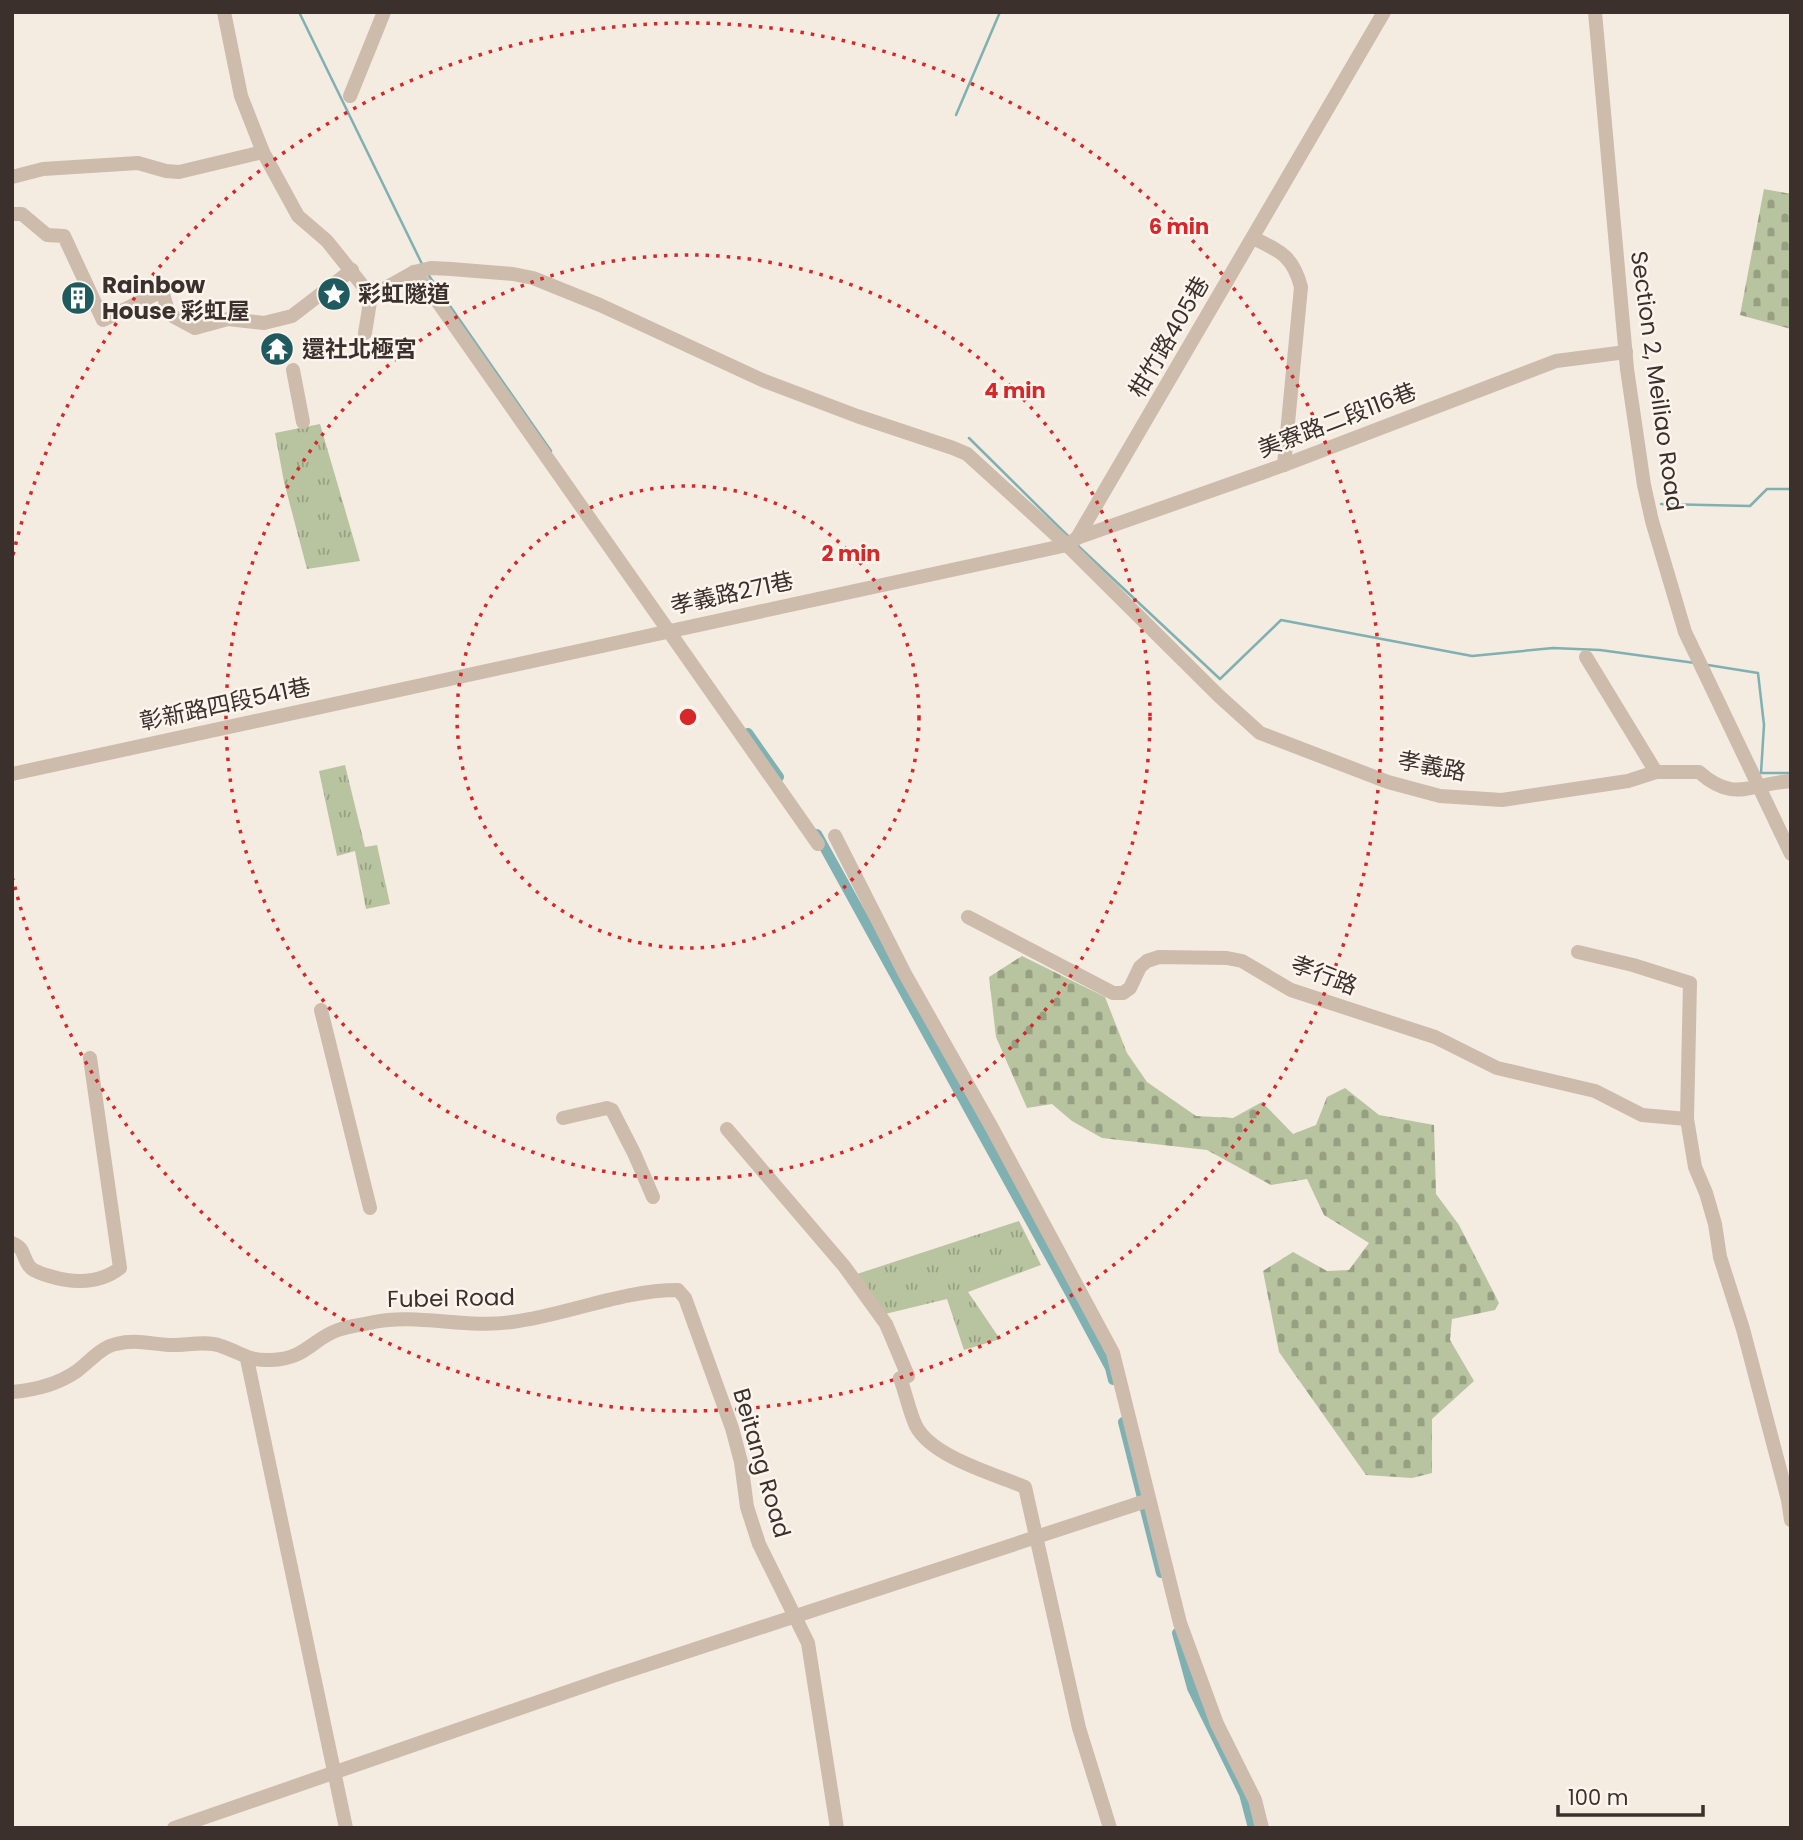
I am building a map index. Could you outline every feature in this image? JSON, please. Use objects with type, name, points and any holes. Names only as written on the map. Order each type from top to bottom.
[{"type":"street","points":[[224,12],[241,96],[263,152],[298,216],[327,241],[371,296],[365,333]]},
{"type":"street","points":[[350,96],[384,12]]},
{"type":"street","name":"柑竹路405巷","points":[[1072,542],[1384,12]]},
{"type":"street","name":"Section 2, Meiliao Road","points":[[1595,12],[1626,352],[1644,485],[1669,583],[1685,632],[1791,854]]},
{"type":"street","points":[[12,177],[43,169],[138,163],[179,172],[263,152]]},
{"type":"street","points":[[12,214],[22,214],[47,235],[64,236],[103,320],[162,292],[169,314],[195,328],[228,319],[264,323],[292,316],[352,270]]},
{"type":"street","points":[[1253,238],[1280,251],[1291,261],[1301,287],[1284,465]]},
{"type":"street","name":"孝義路","points":[[414,272],[431,268],[533,278],[600,304],[762,380],[967,454],[1072,542],[1219,696],[1260,733],[1388,782],[1440,796],[1503,800],[1628,781],[1656,772],[1699,772],[1714,786],[1731,791],[1791,780]]},
{"type":"street","points":[[371,296],[414,272],[428,288],[818,844]]},
{"type":"street","name":"美寮路二段116巷","points":[[1072,542],[1284,465],[1556,361],[1626,352]]},
{"type":"street","points":[[293,370],[303,422]]},
{"type":"street","name":"孝義路271巷","points":[[448,679],[1072,542]]},
{"type":"street","points":[[1586,657],[1656,772]]},
{"type":"street","name":"彰新路四段541巷","points":[[12,774],[448,679]]},
{"type":"street","points":[[835,836],[905,974],[991,1126],[1113,1353],[1180,1623],[1217,1724],[1255,1800],[1262,1828]]},
{"type":"street","name":"孝行路","points":[[968,917],[1113,993],[1123,993],[1130,988],[1136,981],[1140,968],[1147,961],[1159,957],[1227,958],[1242,961],[1291,990],[1435,1037],[1497,1068],[1595,1091],[1642,1115],[1686,1119]]},
{"type":"street","points":[[1578,951],[1633,965],[1690,984],[1686,1119],[1695,1167],[1706,1193],[1720,1257],[1743,1329],[1791,1520]]},
{"type":"street","points":[[321,1010],[370,1208]]},
{"type":"street","points":[[12,1242],[24,1252],[33,1271],[64,1280],[97,1279],[110,1276],[120,1268],[90,1058]]},
{"type":"street","points":[[563,1118],[607,1108],[612,1110],[653,1197]]},
{"type":"street","points":[[727,1129],[844,1266],[886,1324],[917,1427],[929,1442],[942,1452],[1026,1487],[1079,1728],[1110,1828]]},
{"type":"street","name":"Beitang Road","points":[[620,1299],[664,1290],[678,1290],[685,1298],[732,1428],[741,1462],[747,1507],[759,1544],[808,1643],[837,1828]]},
{"type":"street","name":"Fubei Road","points":[[12,1392],[34,1390],[52,1384],[74,1373],[115,1344],[150,1341],[167,1345],[219,1345],[247,1359],[271,1361],[288,1359],[306,1351],[336,1330],[387,1320],[477,1325],[512,1322],[620,1299]]},
{"type":"street","points":[[247,1359],[346,1828]]},
{"type":"street","points":[[174,1828],[610,1677],[1149,1500]]},
{"type":"green space","points":[[1764,189],[1791,194],[1791,329],[1740,315]]},
{"type":"green space","points":[[320,424],[360,561],[307,569],[284,482],[275,433]]},
{"type":"green space","points":[[345,765],[365,847],[377,845],[390,904],[366,909],[355,851],[337,856],[319,771]]},
{"type":"green space","points":[[1022,956],[1105,997],[1127,1053],[1147,1082],[1196,1116],[1233,1118],[1262,1102],[1293,1134],[1316,1125],[1327,1097],[1345,1088],[1379,1115],[1434,1125],[1436,1194],[1459,1225],[1499,1303],[1495,1310],[1452,1319],[1450,1340],[1474,1381],[1432,1419],[1432,1473],[1412,1478],[1366,1475],[1279,1352],[1263,1271],[1293,1252],[1327,1271],[1349,1270],[1369,1243],[1324,1215],[1307,1179],[1271,1185],[1207,1150],[1102,1138],[1072,1121],[1052,1104],[1027,1108],[996,1037],[989,977]]},
{"type":"green space","points":[[1019,1221],[1041,1265],[968,1292],[1000,1339],[964,1350],[947,1299],[885,1314],[854,1275]]},
{"type":"waterway","points":[[299,12],[422,264]]},
{"type":"waterway","points":[[956,115],[1000,12]]},
{"type":"waterway","points":[[427,273],[551,451]]},
{"type":"waterway","points":[[969,438],[1069,537]]},
{"type":"waterway","points":[[1661,504],[1750,506],[1767,489],[1791,489]]},
{"type":"waterway","points":[[1076,544],[1220,679],[1281,620],[1472,656],[1553,648],[1600,650],[1695,663]]},
{"type":"waterway","points":[[1708,665],[1758,673],[1764,725],[1761,773],[1791,773]]},
{"type":"waterway","points":[[748,733],[779,777]]},
{"type":"waterway","points":[[817,834],[1071,1295],[1110,1368],[1113,1380]]},
{"type":"waterway","points":[[1123,1422],[1161,1573]]},
{"type":"waterway","points":[[1177,1633],[1192,1688],[1244,1794],[1253,1828]]},
{"type":"place","name":"彩虹隧道","points":[[334,294]]},
{"type":"place","name":"Rainbow House 彩虹屋","points":[[78,298]]},
{"type":"place","name":"還社北極宮","points":[[277,349]]}]
